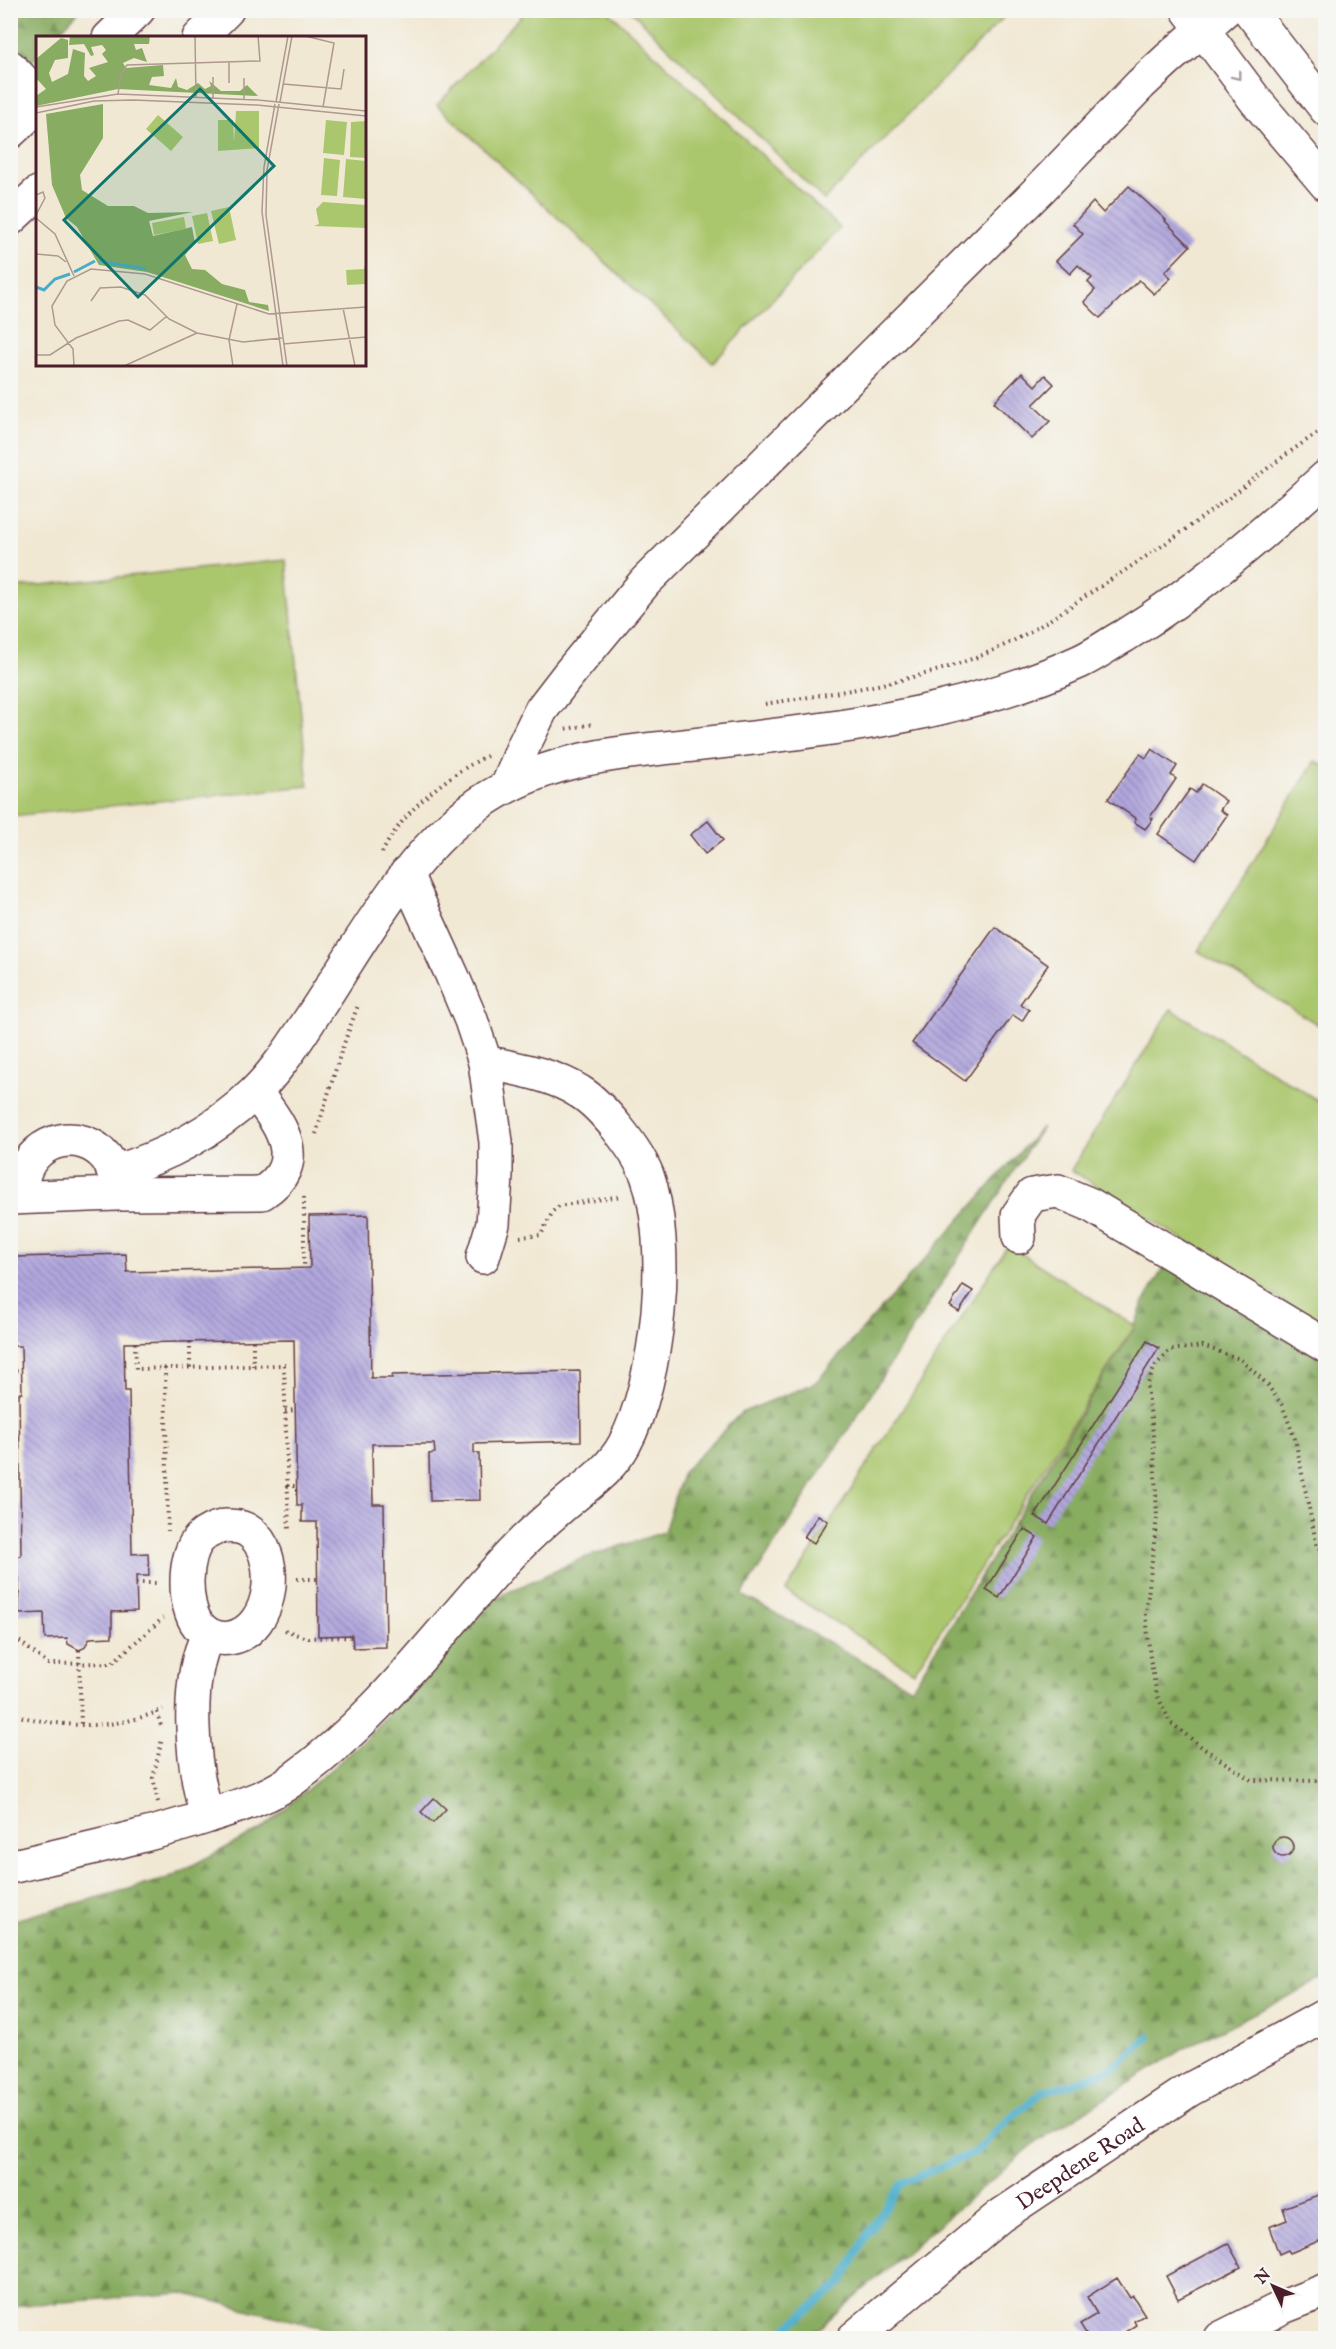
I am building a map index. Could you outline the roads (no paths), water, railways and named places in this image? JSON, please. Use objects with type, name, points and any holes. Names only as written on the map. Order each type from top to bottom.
[{"type":"street","points":[[111,36],[138,10]]},
{"type":"street","points":[[201,36],[227,10]]},
{"type":"street","points":[[1249,10],[1326,109]]},
{"type":"street","points":[[508,785],[541,710],[645,582],[1040,189],[1205,17],[1256,101],[1326,184]]},
{"type":"street","points":[[10,68],[36,94]]},
{"type":"street","points":[[10,132],[36,108]]},
{"type":"street","points":[[10,219],[36,195]]},
{"type":"street","points":[[115,1183],[142,1164],[173,1150],[200,1134],[255,1093],[298,1039],[406,874],[442,835],[485,799],[508,785],[577,760],[621,751],[799,732],[948,705],[1015,688],[1082,660],[1151,619],[1209,578],[1326,477]]},
{"type":"street","points":[[406,874],[471,1020],[485,1062],[496,1142],[496,1176],[493,1224],[483,1257]]},
{"type":"street","points":[[10,1867],[166,1830],[267,1794],[290,1782],[357,1727],[391,1693],[510,1555],[607,1467],[623,1448],[643,1395],[656,1324],[659,1235],[654,1199],[645,1171],[625,1138],[605,1113],[582,1093],[558,1081],[528,1071],[485,1062]]},
{"type":"street","points":[[115,1183],[107,1158],[96,1148],[82,1141],[67,1140],[52,1142],[39,1150],[29,1162],[17,1186],[115,1183],[262,1193],[276,1185],[285,1172],[288,1158],[286,1141],[268,1109],[255,1093]]},
{"type":"street","points":[[1019,1237],[1018,1215],[1032,1195],[1058,1191],[1089,1204],[1326,1346]]},
{"type":"street","points":[[207,1816],[195,1768],[194,1694],[200,1651],[208,1635]]},
{"type":"street","name":"Deepdene Road","points":[[854,2338],[1000,2216],[1190,2090],[1326,2014]]},
{"type":"street","points":[[1221,2338],[1283,2307],[1326,2290]]},
{"type":"waterway","points":[[775,2338],[843,2281],[863,2241],[902,2183],[976,2152],[998,2129],[1043,2091],[1069,2085],[1112,2069],[1148,2037]]}]
